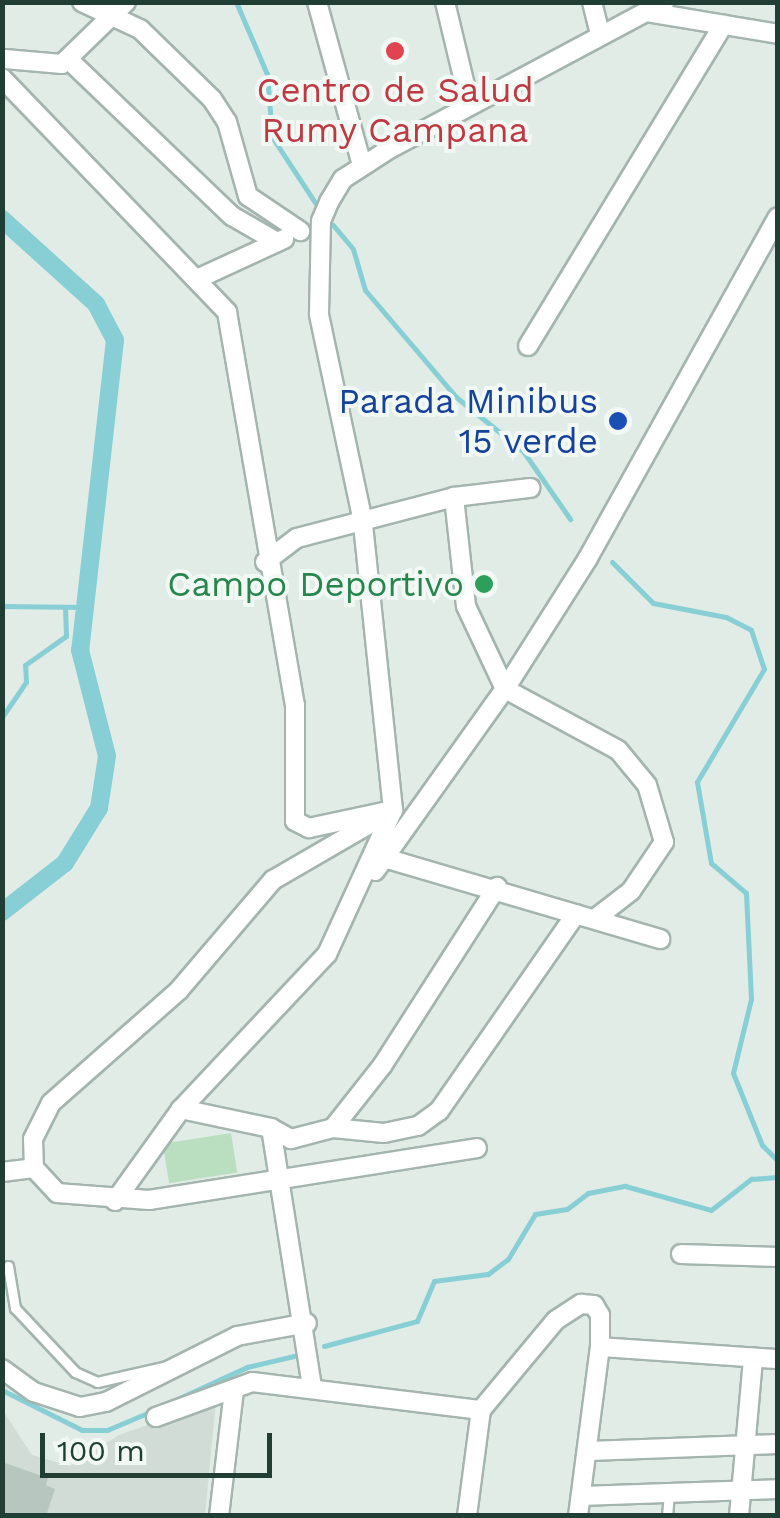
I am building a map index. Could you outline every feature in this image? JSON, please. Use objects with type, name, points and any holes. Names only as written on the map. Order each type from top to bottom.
[{"type":"street","points":[[82,2],[120,10],[212,99],[227,122],[248,196],[300,231]]},
{"type":"street","points":[[317,2],[362,166]]},
{"type":"street","points":[[445,2],[469,102]]},
{"type":"street","points":[[592,2],[600,33]]},
{"type":"street","points":[[115,1201],[182,1109],[327,954],[370,870],[393,810],[362,516],[319,314],[321,222],[343,179],[362,166],[469,102],[665,2]]},
{"type":"street","points":[[3,56],[46,66],[68,59],[120,10]]},
{"type":"street","points":[[647,12],[778,34]]},
{"type":"street","points":[[528,346],[723,26]]},
{"type":"street","points":[[68,59],[232,216],[277,242]]},
{"type":"street","points":[[2,78],[228,312],[264,562],[295,705],[295,821],[309,828],[393,810]]},
{"type":"street","points":[[370,870],[380,872],[505,689],[588,558],[778,216]]},
{"type":"street","points":[[197,280],[321,222]]},
{"type":"street","points":[[264,562],[297,538],[362,516],[454,497],[530,488]]},
{"type":"street","points":[[454,497],[466,606],[505,689],[618,750],[647,785],[664,842],[631,891],[596,918]]},
{"type":"street","points":[[393,810],[273,880],[180,990],[52,1103],[33,1139],[34,1168],[57,1193],[115,1201],[279,1184],[477,1148]]},
{"type":"street","points":[[388,859],[660,939]]},
{"type":"street","points":[[333,1128],[382,1066],[497,888]]},
{"type":"street","points":[[182,1109],[271,1128],[291,1138],[333,1128],[384,1132],[418,1126],[439,1111],[576,914]]},
{"type":"street","points":[[271,1128],[307,1323],[312,1386]]},
{"type":"street","points":[[2,1172],[34,1168]]},
{"type":"street","points":[[681,1254],[778,1257]]},
{"type":"street","points":[[467,1516],[480,1410],[570,1308],[594,1305],[600,1347],[578,1516]]},
{"type":"street","points":[[2,1369],[34,1392],[80,1407],[180,1367],[237,1336],[307,1323]]},
{"type":"street","points":[[600,1347],[778,1359]]},
{"type":"street","points":[[739,1516],[753,1358]]},
{"type":"street","points":[[156,1416],[252,1382],[312,1386],[480,1410]]},
{"type":"street","points":[[218,1516],[234,1391]]},
{"type":"street","points":[[588,1450],[778,1444]]},
{"type":"street","points":[[581,1496],[778,1488]]},
{"type":"lane","points":[[8,1266],[15,1308],[74,1372],[97,1382],[150,1366],[180,1367]]},
{"type":"lane","points":[[667,1516],[669,1493]]},
{"type":"shaded area","points":[[216,1401],[205,1515],[3,1515],[2,1409],[32,1455],[70,1466],[119,1435]]},
{"type":"green space","points":[[231,1133],[237,1173],[169,1183],[163,1144]]},
{"type":"building","points":[[2,1462],[48,1478],[46,1485],[55,1489],[46,1516],[2,1516]]},
{"type":"waterway","points":[[236,2],[267,74],[272,137],[316,204]]},
{"type":"waterway","points":[[2,219],[96,304],[115,340],[80,650],[107,756],[99,808],[65,863],[2,912]]},
{"type":"waterway","points":[[333,225],[353,249],[365,290],[456,397],[523,451],[570,519]]},
{"type":"waterway","points":[[612,562],[653,603],[726,617],[751,630],[764,669],[697,782],[711,863],[746,893],[751,999],[733,1073],[762,1145],[778,1161]]},
{"type":"waterway","points":[[2,606],[85,607]]},
{"type":"waterway","points":[[2,717],[26,682],[25,665],[66,636],[65,610]]},
{"type":"waterway","points":[[324,1346],[417,1321],[434,1281],[488,1274],[508,1259],[535,1214],[567,1209],[588,1193],[625,1186],[711,1210],[751,1179],[778,1177]]},
{"type":"waterway","points":[[162,1406],[247,1367],[294,1356]]},
{"type":"waterway","points":[[2,1390],[82,1430],[107,1430],[152,1411]]},
{"type":"place","name":"Centro de Salud Rumy Campana","points":[[395,51]]},
{"type":"place","name":"Parada Minibus 15 verde","points":[[618,421]]},
{"type":"place","name":"Campo Deportivo","points":[[484,584]]}]
